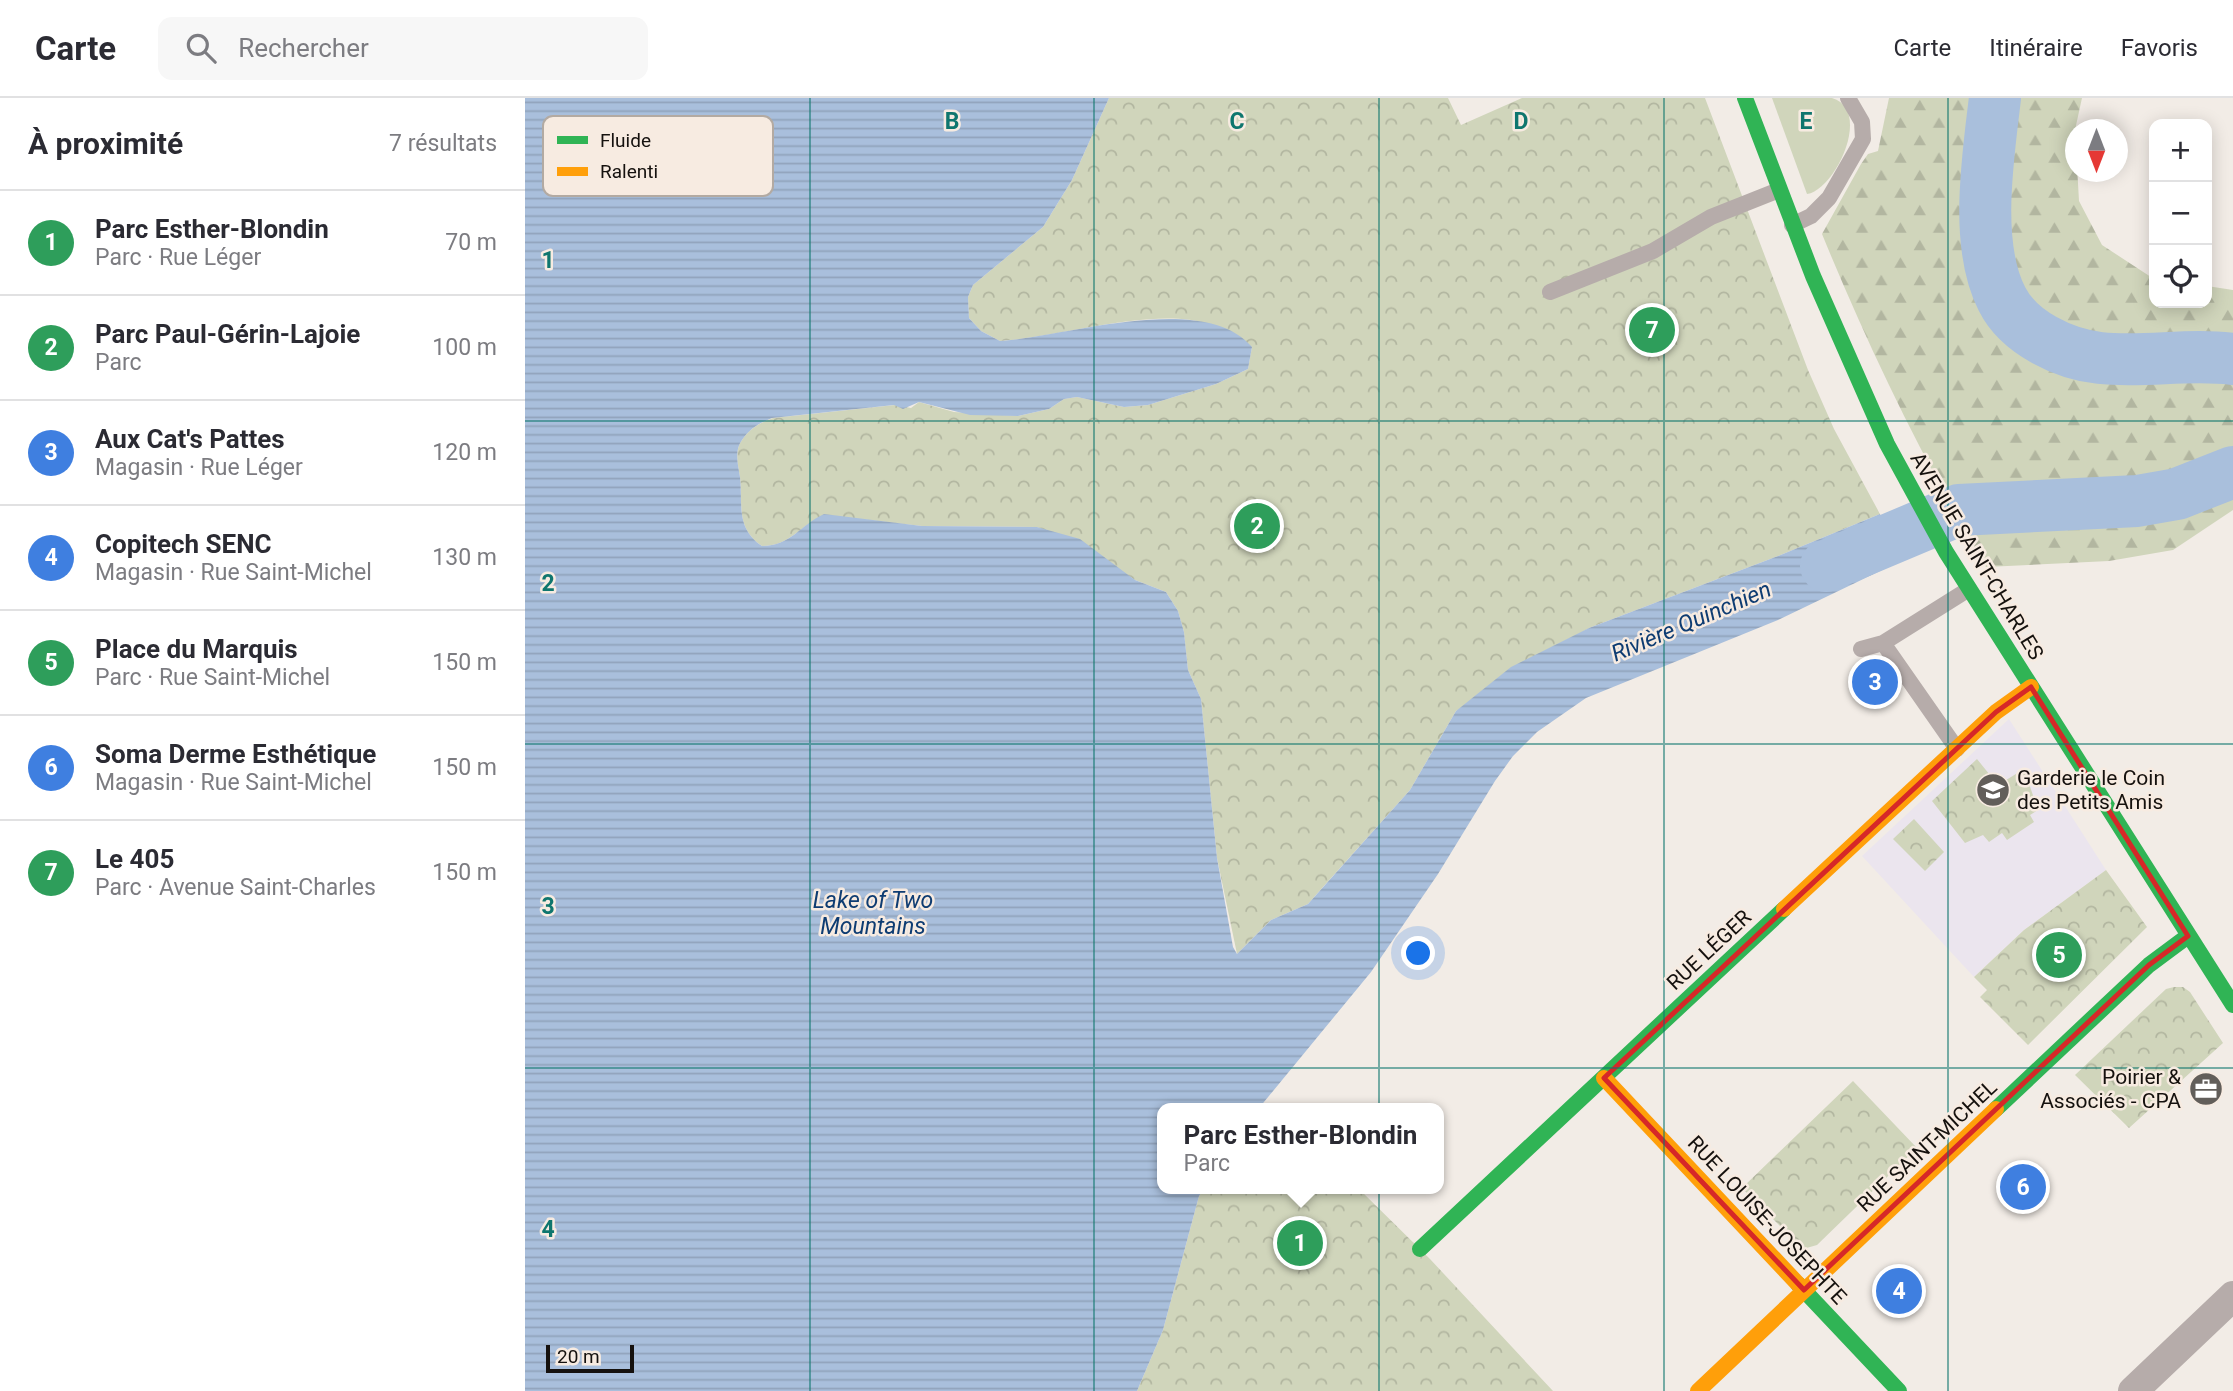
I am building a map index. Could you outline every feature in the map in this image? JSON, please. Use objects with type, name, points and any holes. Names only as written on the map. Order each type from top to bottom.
[{"type":"street","name":"AVENUE SAINT-CHARLES","points":[[1745,98],[1792,225],[1874,418],[1913,492],[1969,589],[2233,1005]]},
{"type":"street","name":"RUE LÉGER","points":[[1420,1250],[1996,712],[2031,687]]},
{"type":"street","name":"RUE SAINT-MICHEL","points":[[1698,1391],[2149,965],[2188,936]]},
{"type":"street","name":"RUE LOUISE-JOSEPHTE","points":[[1604,1078],[1899,1391]]},
{"type":"street","points":[[2133,1391],[2233,1296]]},
{"type":"lane","points":[[1792,225],[1811,216],[1829,198],[1863,139],[1862,122],[1848,98]]},
{"type":"lane","points":[[1551,292],[1653,251],[1711,218],[1779,190]]},
{"type":"lane","points":[[1861,649],[1883,643],[1969,589]]},
{"type":"lane","points":[[1883,643],[1957,749]]},
{"type":"highlighted area","points":[[2031,687],[2188,936],[2149,965],[1804,1290],[1604,1078],[1996,712]]},
{"type":"shaded area","name":"Garderie le Coin des Petits Amis","points":[[2009,719],[2106,870],[2024,930],[1974,977],[1862,856]]},
{"type":"green space","points":[[1109,98],[1448,98],[1461,125],[1522,98],[1705,98],[1808,370],[1834,429],[1880,514],[1589,628],[1456,711],[1410,790],[1308,904],[1271,920],[1237,954],[1217,858],[1201,699],[1188,670],[1184,632],[1178,611],[1166,592],[1135,580],[1107,562],[1037,527],[922,526],[824,515],[781,543],[762,546],[748,531],[742,514],[738,449],[752,429],[773,418],[895,405],[911,408],[919,402],[954,412],[1018,416],[1049,409],[1064,399],[1077,397],[1124,407],[1148,405],[1216,384],[1248,369],[1252,347],[1215,326],[1187,319],[1135,320],[1000,341],[981,331],[969,318],[968,297],[973,285],[1043,227],[1072,180]]},
{"type":"green space","points":[[1772,98],[1832,98],[1844,105],[1849,118],[1849,133],[1838,165],[1818,189],[1807,194]]},
{"type":"green space","points":[[1889,98],[2082,98],[2077,119],[2065,119],[2065,182],[2078,182],[2079,201],[2102,245],[2149,276],[2149,308],[2212,308],[2212,287],[2233,290],[2233,510],[2173,550],[2109,561],[1986,567],[1898,404],[1822,234],[1861,164],[1868,154],[1878,151]]},
{"type":"green space","points":[[1977,759],[1998,785],[2024,769],[2038,810],[2030,815],[2034,822],[2007,840],[2002,833],[1989,842],[1983,835],[1965,843],[1932,801]]},
{"type":"green space","points":[[1914,819],[1944,852],[1925,871],[1893,839]]},
{"type":"green space","points":[[2106,870],[2147,927],[2028,1045],[1980,997],[1987,990],[1974,977],[2024,930]]},
{"type":"green space","points":[[2183,987],[2190,992],[2223,1043],[2129,1128],[2075,1075],[2166,989]]},
{"type":"green space","points":[[1853,1081],[1917,1148],[1817,1245],[1803,1249],[1742,1188]]},
{"type":"green space","points":[[1364,1194],[1430,1259],[1553,1391],[1137,1391],[1163,1330],[1199,1196]]},
{"type":"water","name":"Lake of Two Mountains","points":[[525,98],[1109,98],[1072,180],[1043,227],[973,285],[968,297],[969,318],[981,331],[1000,341],[1132,321],[1201,321],[1230,330],[1252,347],[1248,369],[1216,384],[1148,405],[1124,407],[1077,397],[1064,399],[1049,409],[1018,416],[970,415],[919,402],[903,409],[894,405],[772,418],[748,432],[738,449],[742,514],[753,539],[762,546],[781,543],[824,514],[922,526],[1037,527],[1080,539],[1135,580],[1166,592],[1178,611],[1184,632],[1188,670],[1201,699],[1217,858],[1233,947],[1237,954],[1271,920],[1308,904],[1410,790],[1456,711],[1511,667],[1589,628],[1880,514],[1905,559],[1778,620],[1586,698],[1537,732],[1513,756],[1495,781],[1438,874],[1371,972],[1263,1103],[1157,1103],[1157,1194],[1200,1194],[1163,1330],[1137,1391],[525,1391]]},
{"type":"pier","points":[[1878,510],[1883,512],[1908,558],[1907,562]]},
{"type":"waterway","name":"Rivière Quinchien","points":[[1995,98],[1985,200],[1988,253],[1993,277],[2002,299],[2019,322],[2044,340],[2086,356],[2117,359],[2233,359]]},
{"type":"waterway","name":"Rivière Quinchien","points":[[1826,566],[1959,510],[2137,501],[2177,494],[2233,472]]},
{"type":"traffic: fast","points":[[1745,98],[1813,276],[1887,444],[1946,552],[2233,1005]]},
{"type":"traffic: fast","points":[[1420,1249],[1784,909]]},
{"type":"traffic: fast","points":[[1996,1109],[2149,965],[2188,936]]},
{"type":"traffic: fast","points":[[1798,1284],[1899,1391]]},
{"type":"traffic: slow","points":[[1784,909],[1996,712],[2031,687]]},
{"type":"traffic: slow","points":[[1604,1078],[1798,1284]]},
{"type":"traffic: slow","points":[[1698,1391],[1996,1109]]},
{"type":"place","name":"Le 405","points":[[1652,330]]},
{"type":"place","name":"Parc Paul-Gérin-Lajoie","points":[[1257,526]]},
{"type":"place","name":"Aux Cat's Pattes","points":[[1875,682]]},
{"type":"place","name":"Garderie le Coin des Petits Amis","points":[[1993,790]]},
{"type":"place","name":"Place du Marquis","points":[[2059,955]]},
{"type":"place","name":"Poirier & Associés - CPA","points":[[2206,1089]]},
{"type":"place","name":"Soma Derme Esthétique","points":[[2023,1187]]},
{"type":"place","name":"Parc Esther-Blondin","points":[[1300,1243]]},
{"type":"place","name":"Copitech SENC","points":[[1899,1291]]}]
